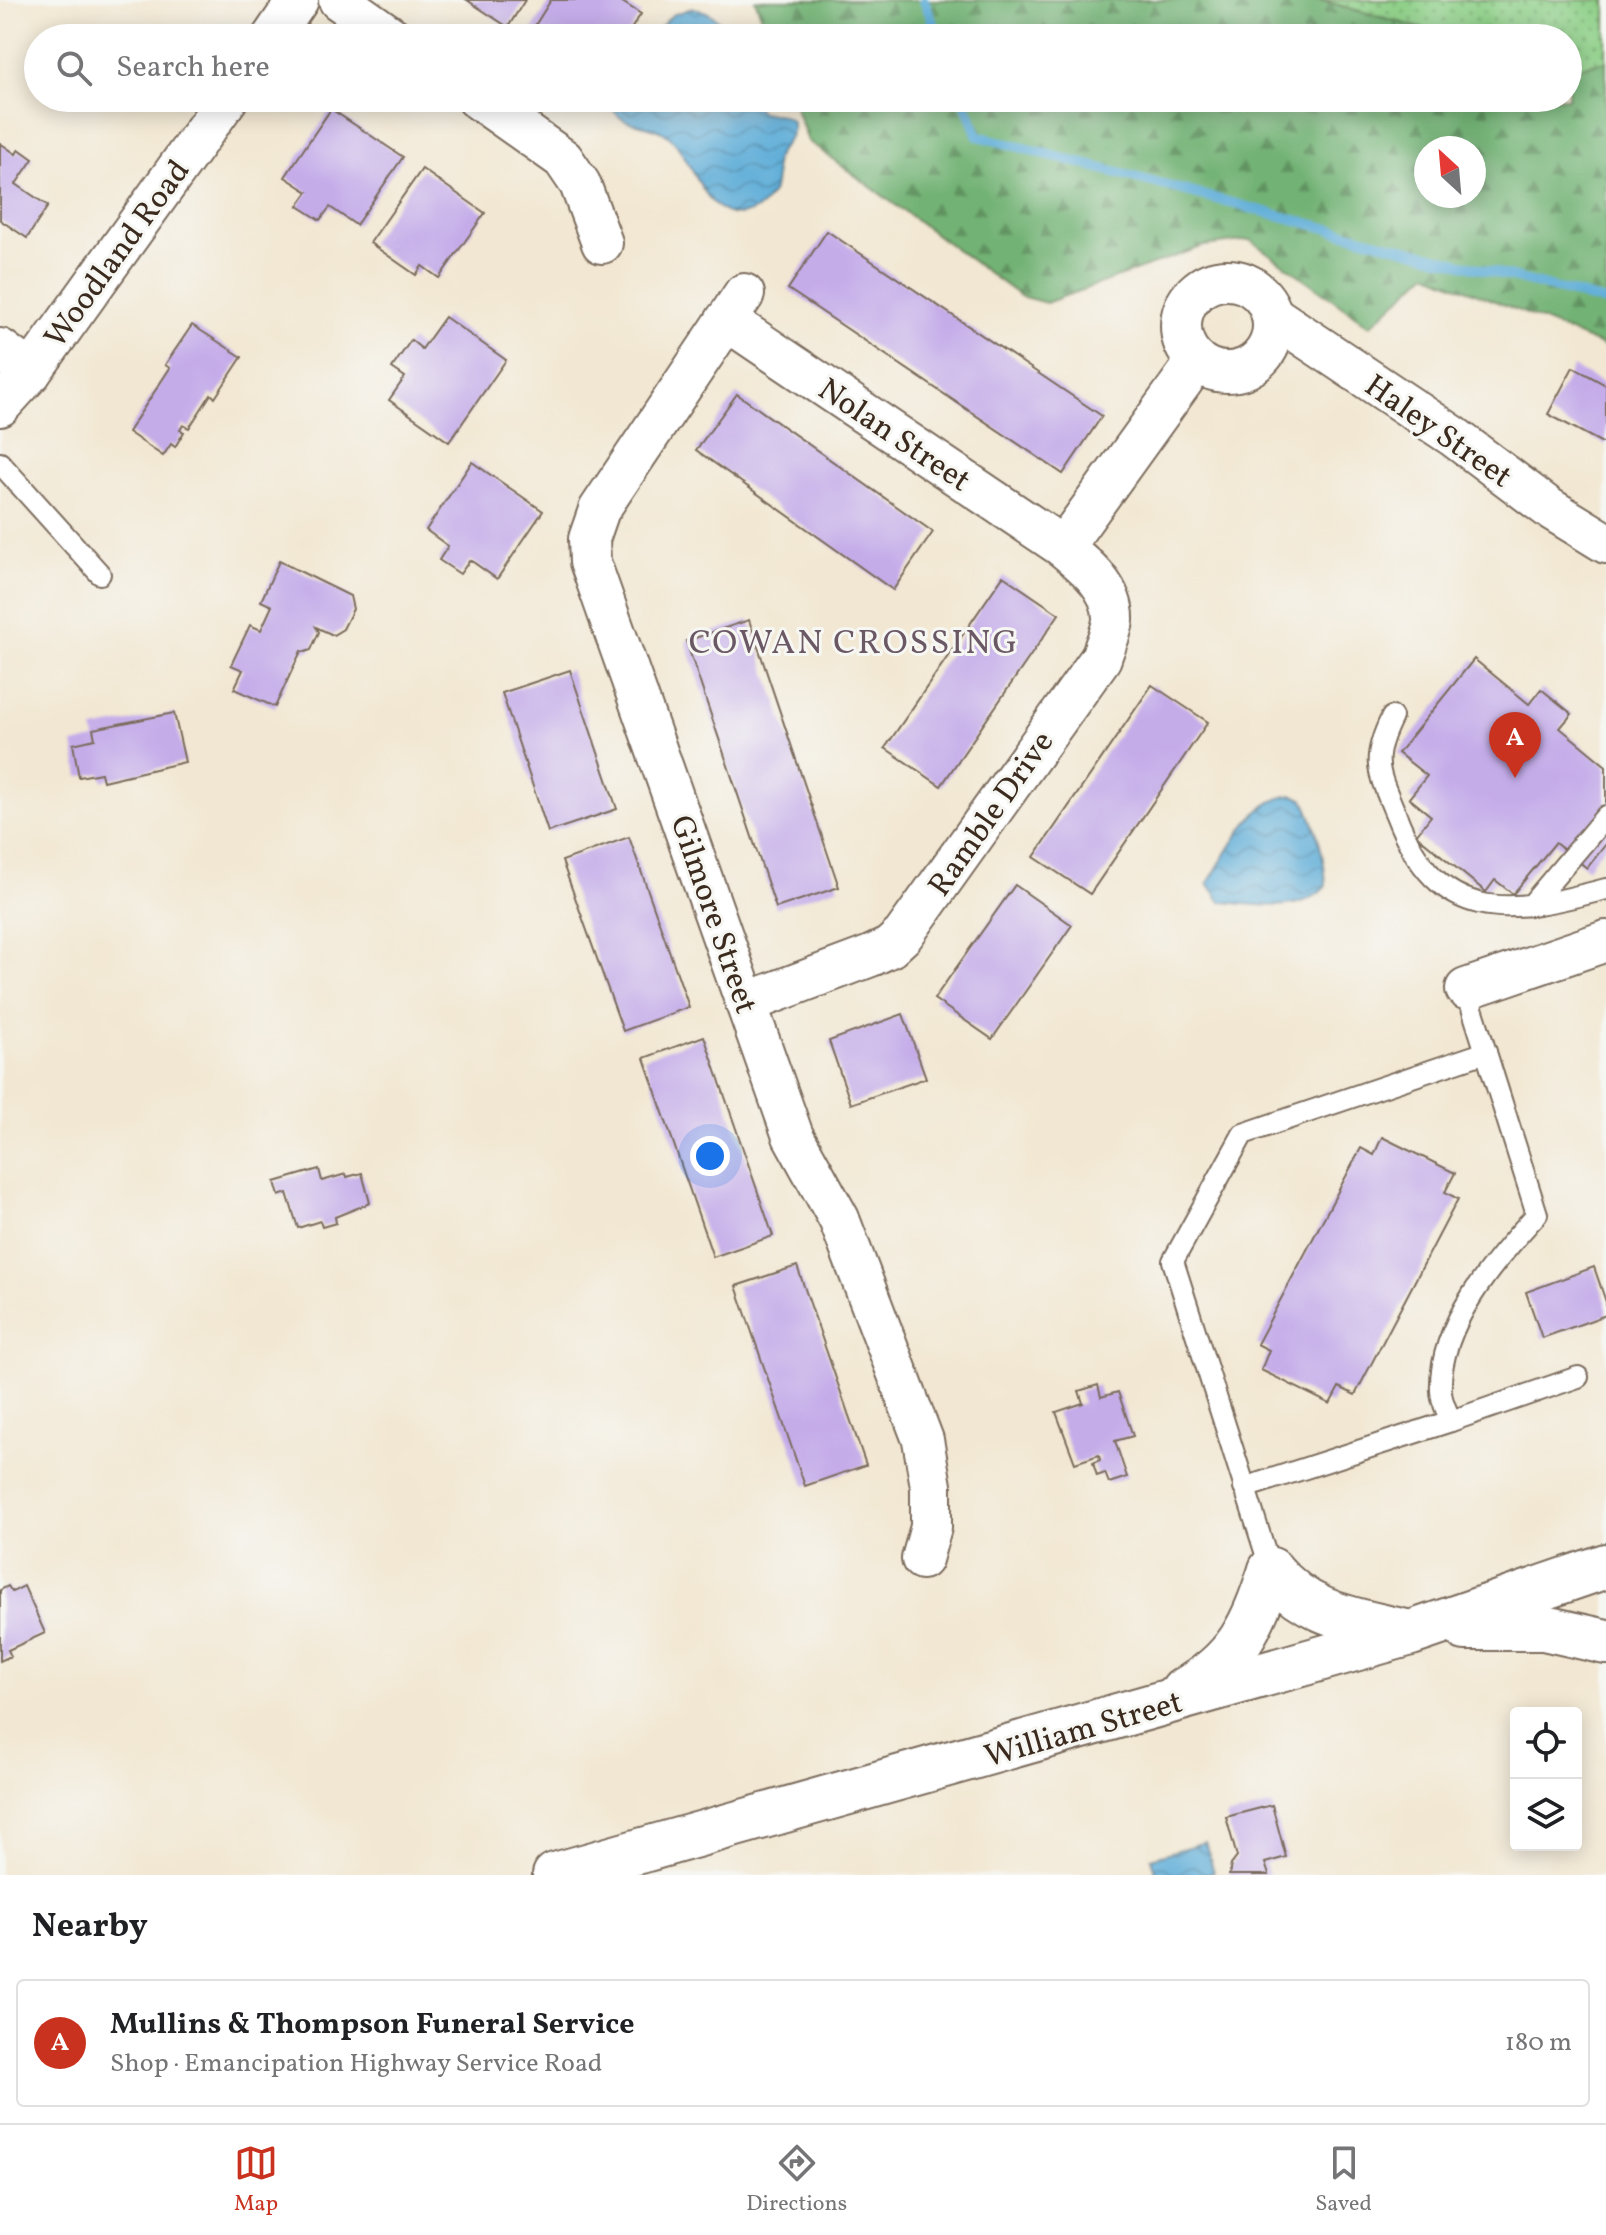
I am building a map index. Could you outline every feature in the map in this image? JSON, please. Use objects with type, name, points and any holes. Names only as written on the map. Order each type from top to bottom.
[{"type":"highway","name":"William Street","points":[[555,1875],[1421,1630],[1606,1566]]},
{"type":"highway","points":[[1154,1708],[1197,1683],[1231,1654],[1250,1627],[1271,1570],[1295,1595],[1319,1609],[1421,1630],[1544,1628],[1606,1642]]},
{"type":"street","points":[[282,24],[298,0]]},
{"type":"street","points":[[339,0],[373,24]]},
{"type":"street","name":"Woodland Road","points":[[0,406],[15,360],[217,112]]},
{"type":"street","points":[[497,112],[563,159],[580,184],[602,243]]},
{"type":"street","name":"Haley Street","points":[[1197,361],[1187,350],[1181,323],[1184,309],[1192,296],[1216,281],[1245,283],[1267,302],[1272,315],[1453,436],[1549,508],[1606,543]]},
{"type":"street","name":"Nolan Street","points":[[735,307],[1063,547]]},
{"type":"street","name":"Gilmore Street","points":[[735,307],[599,510],[589,539],[590,562],[793,1136],[839,1219],[923,1440],[931,1486],[931,1527],[922,1559]]},
{"type":"street","points":[[1063,547],[1197,361],[1209,369],[1223,372],[1251,366],[1270,344],[1272,315]]},
{"type":"street","name":"Ramble Drive","points":[[746,1003],[871,956],[890,947],[903,935],[1101,658],[1113,620],[1108,594],[1086,566],[1063,547]]},
{"type":"street","points":[[1466,989],[1606,941]]},
{"type":"lane","points":[[0,463],[100,574]]},
{"type":"lane","points":[[1392,717],[1380,742],[1380,774],[1406,841],[1422,865],[1451,892],[1490,907],[1552,903],[1606,889]]},
{"type":"lane","points":[[1531,905],[1606,816]]},
{"type":"lane","points":[[1451,1421],[1441,1394],[1443,1357],[1465,1309],[1496,1260],[1537,1214],[1466,989]]},
{"type":"lane","points":[[1271,1570],[1173,1261],[1243,1134],[1486,1052]]},
{"type":"lane","points":[[1244,1488],[1578,1377]]},
{"type":"green space","points":[[755,0],[1320,0],[1405,24],[764,24]]},
{"type":"green space","points":[[1320,0],[1606,0],[1606,61],[1582,67],[1582,24],[1405,24]]},
{"type":"green space","points":[[1606,61],[1606,347],[1427,273],[1370,326],[1250,240],[1204,246],[1046,303],[1020,296],[808,141],[797,112],[1582,112],[1582,67]]},
{"type":"water","points":[[692,8],[705,12],[721,24],[663,24],[672,15]]},
{"type":"water","points":[[616,112],[761,112],[782,115],[791,120],[793,127],[775,160],[775,182],[771,194],[756,210],[730,214],[709,198],[676,144],[667,135]]},
{"type":"water","points":[[1294,795],[1304,800],[1312,820],[1322,853],[1326,886],[1304,901],[1278,906],[1221,902],[1208,883],[1233,842],[1265,806],[1279,798]]},
{"type":"water","points":[[1205,1842],[1214,1872],[1156,1875],[1151,1858]]},
{"type":"building","points":[[467,0],[525,0],[510,24],[503,24]]},
{"type":"building","points":[[551,0],[619,0],[641,14],[634,24],[536,24]]},
{"type":"building","points":[[329,112],[336,112],[403,157],[356,225],[330,207],[320,220],[298,206],[308,192],[285,177]]},
{"type":"building","points":[[0,143],[16,154],[19,149],[33,159],[16,184],[48,206],[27,238],[0,220]]},
{"type":"building","points":[[422,169],[485,213],[439,278],[422,266],[416,275],[370,243]]},
{"type":"building","points":[[827,231],[1102,416],[1063,474],[788,289]]},
{"type":"building","points":[[445,317],[506,360],[449,442],[389,400],[405,377],[392,368],[411,340],[422,349]]},
{"type":"building","points":[[192,325],[242,357],[215,398],[211,394],[189,428],[183,425],[180,430],[184,432],[175,447],[171,444],[163,456],[128,432],[170,368],[165,365]]},
{"type":"building","points":[[1573,367],[1606,385],[1606,445],[1548,414]]},
{"type":"building","points":[[737,394],[933,532],[893,590],[696,450]]},
{"type":"building","points":[[472,462],[543,511],[497,579],[470,560],[460,574],[439,560],[448,546],[426,530]]},
{"type":"building","points":[[279,561],[350,596],[353,609],[343,629],[333,635],[316,627],[319,632],[311,650],[301,651],[275,707],[234,689],[243,670],[231,665],[250,625],[261,630],[272,606],[261,601]]},
{"type":"building","points":[[1003,576],[1059,614],[941,786],[885,748]]},
{"type":"building","points":[[749,620],[839,887],[776,908],[686,641]]},
{"type":"building","points":[[1474,659],[1529,704],[1541,689],[1572,714],[1560,728],[1606,766],[1606,844],[1587,868],[1555,843],[1513,894],[1495,880],[1486,892],[1416,835],[1431,816],[1409,798],[1427,776],[1398,753]]},
{"type":"building","points":[[570,670],[617,809],[548,832],[502,693]]},
{"type":"building","points":[[1152,685],[1208,722],[1090,894],[1034,857]]},
{"type":"building","points":[[174,713],[185,762],[103,781],[101,773],[79,777],[73,744],[95,739],[93,729]]},
{"type":"building","points":[[629,837],[689,1007],[623,1031],[562,861]]},
{"type":"building","points":[[1015,885],[1072,925],[992,1039],[934,999]]},
{"type":"building","points":[[903,1014],[926,1078],[851,1104],[829,1041]]},
{"type":"building","points":[[704,1036],[773,1236],[713,1257],[644,1058]]},
{"type":"building","points":[[1382,1137],[1455,1173],[1445,1192],[1458,1199],[1355,1395],[1339,1387],[1330,1404],[1261,1370],[1269,1350],[1257,1344],[1361,1148],[1374,1155]]},
{"type":"building","points":[[319,1169],[322,1181],[362,1173],[370,1203],[335,1217],[336,1223],[322,1227],[320,1221],[298,1228],[287,1193],[279,1196],[275,1182]]},
{"type":"building","points":[[797,1266],[866,1465],[805,1486],[736,1286]]},
{"type":"building","points":[[1594,1267],[1606,1302],[1606,1315],[1542,1338],[1526,1292]]},
{"type":"building","points":[[1098,1385],[1101,1397],[1118,1392],[1133,1436],[1115,1441],[1127,1477],[1109,1483],[1105,1473],[1097,1476],[1093,1463],[1100,1460],[1099,1455],[1075,1463],[1056,1412],[1083,1403],[1079,1391]]},
{"type":"building","points":[[8,1586],[12,1592],[24,1586],[45,1633],[8,1650],[11,1656],[0,1661],[0,1590]]},
{"type":"building","points":[[1272,1805],[1286,1857],[1265,1863],[1269,1875],[1229,1875],[1237,1857],[1226,1817]]},
{"type":"waterway","points":[[924,0],[933,24]]},
{"type":"waterway","points":[[969,112],[978,136],[1606,302]]},
{"type":"place","name":"Mullins & Thompson Funeral Service","points":[[1515,778]]},
{"type":"district","name":"COWAN CROSSING","points":[[854,641]]}]
